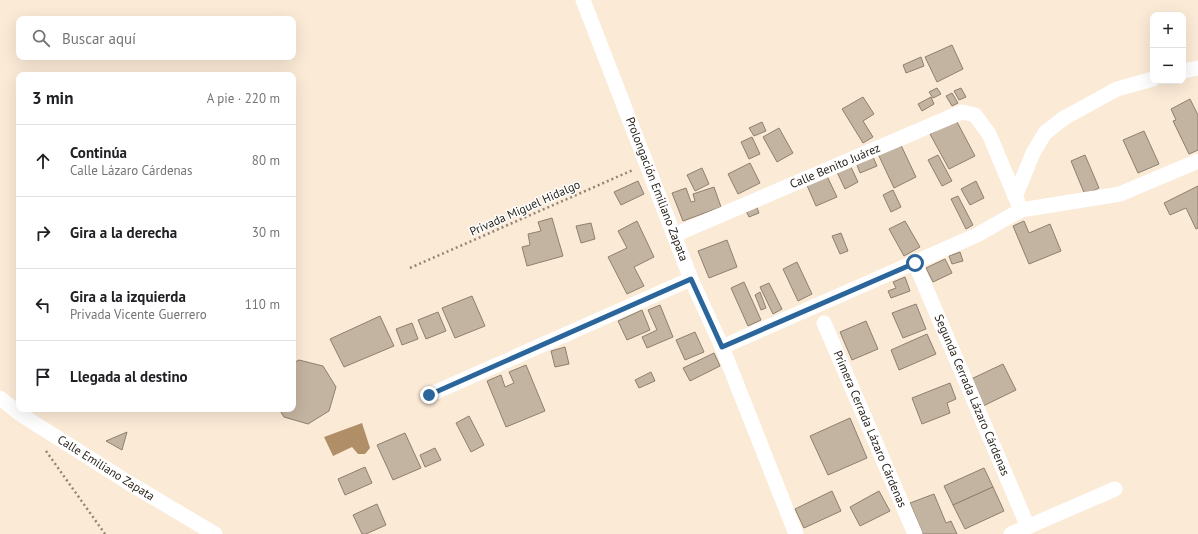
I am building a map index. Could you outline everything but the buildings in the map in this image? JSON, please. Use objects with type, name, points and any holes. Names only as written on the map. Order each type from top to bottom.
[{"type":"street","name":"Prolongación Emiliano Zapata","points":[[583,0],[648,163],[691,279],[722,347],[796,534]]},
{"type":"street","points":[[1186,71],[1198,68]]},
{"type":"street","points":[[1018,204],[1033,153],[1046,133],[1064,118],[1117,89],[1150,81]]},
{"type":"street","name":"Calle Benito Juárez","points":[[674,235],[962,112],[975,115],[989,134],[1018,204]]},
{"type":"street","points":[[722,347],[977,235],[1018,204],[1120,194],[1198,161]]},
{"type":"street","name":"Segunda Cerrada Lázaro Cárdenas","points":[[915,263],[1028,527]]},
{"type":"street","points":[[429,395],[691,279]]},
{"type":"street","name":"Primera Cerrada Lázaro Cárdenas","points":[[824,323],[915,534]]},
{"type":"street","name":"Calle Emiliano Zapata","points":[[0,398],[16,411]]},
{"type":"street","name":"Calle Emiliano Zapata","points":[[18,412],[78,451],[215,534]]},
{"type":"street","points":[[1011,534],[1115,489]]},
{"type":"path","name":"Privada Miguel Hidalgo","points":[[410,268],[648,163]]},
{"type":"path","points":[[46,450],[105,534]]},
{"type":"shaded area","points":[[362,423],[370,448],[365,454],[358,454],[352,447],[333,456],[324,437]]},
{"type":"route","points":[[429,395],[691,279],[722,347],[915,263]]}]
